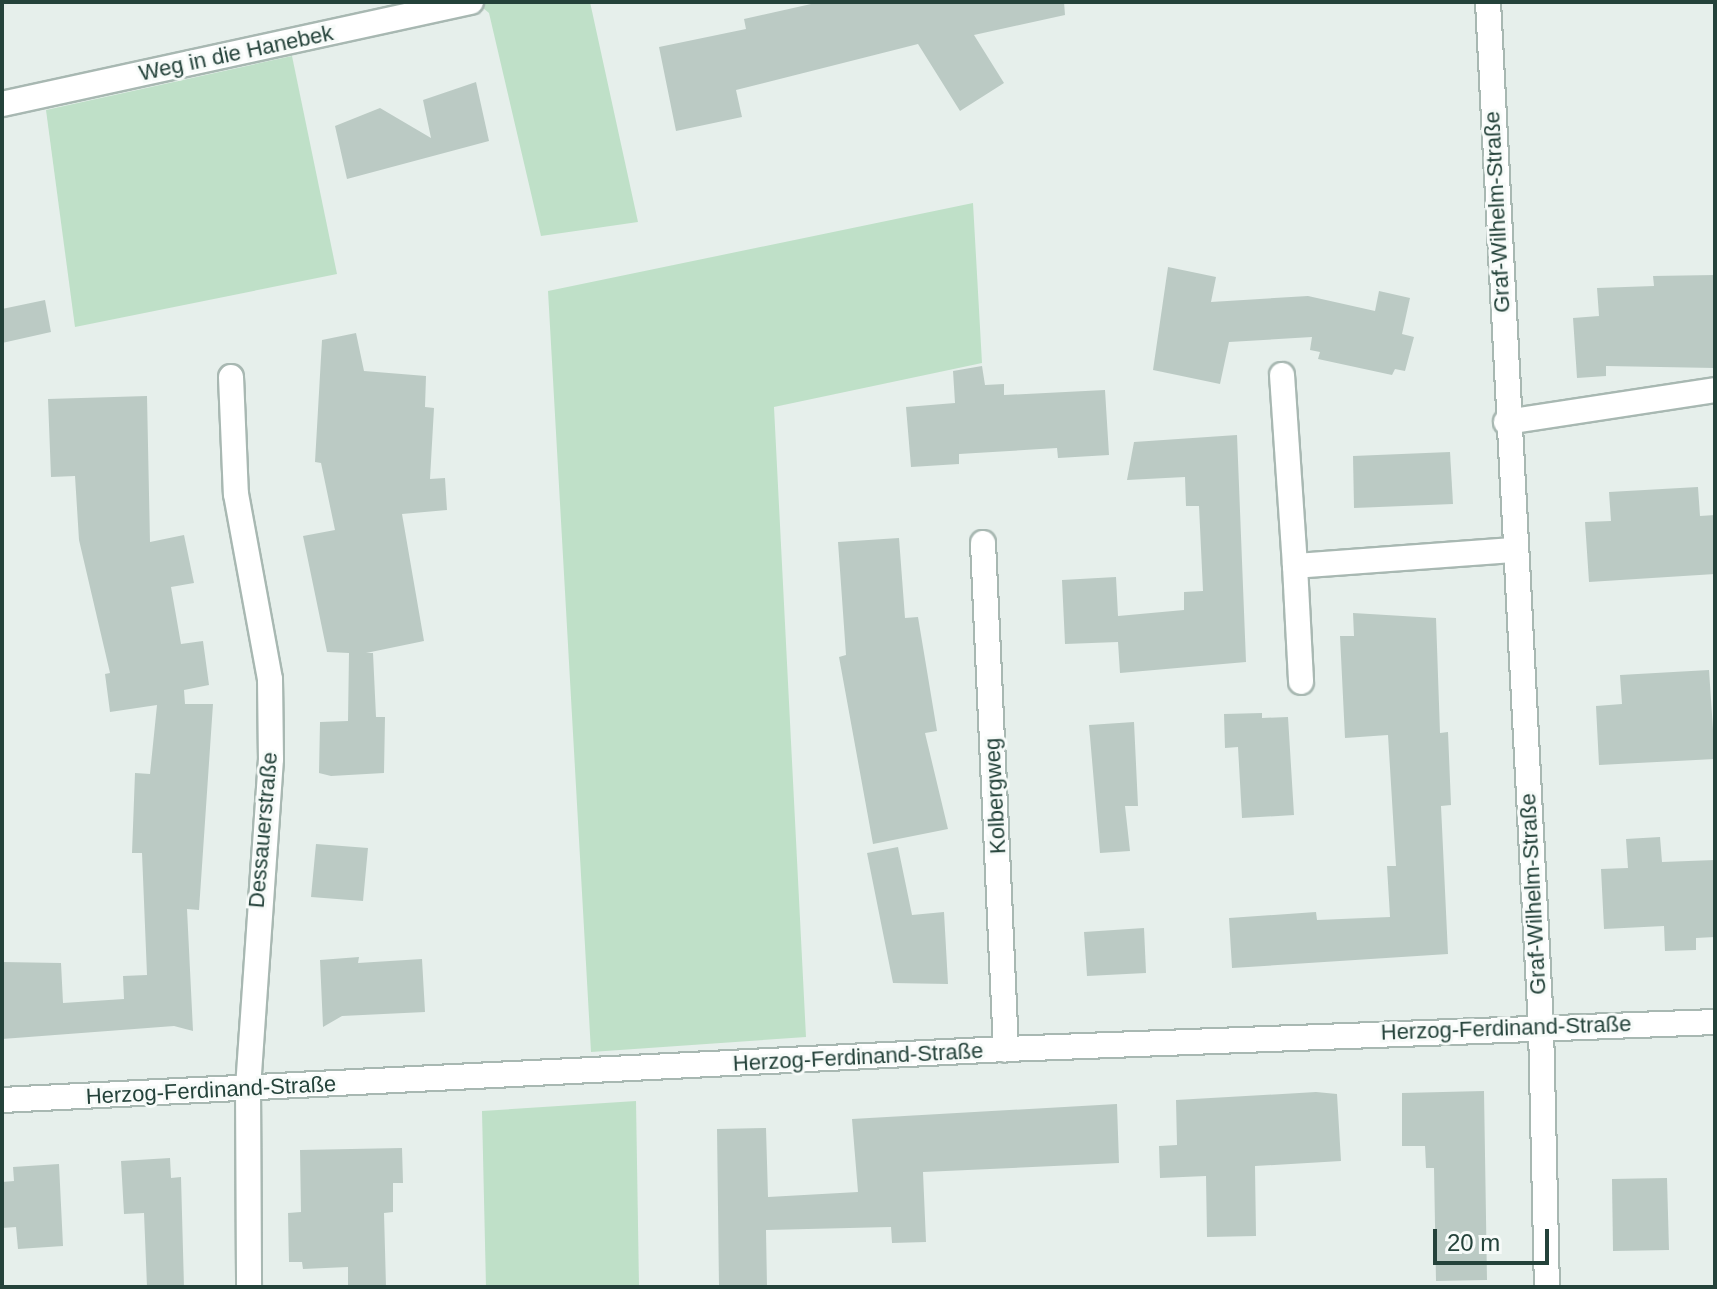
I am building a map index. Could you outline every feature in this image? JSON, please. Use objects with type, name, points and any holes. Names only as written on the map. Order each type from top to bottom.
[{"type":"street","name":"Weg in die Hanebek","points":[[2,104],[471,2]]},
{"type":"street","name":"Graf-Wilhelm-Straße","points":[[1488,2],[1506,422],[1541,1026],[1547,1287]]},
{"type":"street","points":[[1282,375],[1301,682]]},
{"type":"street","name":"Dessauerstraße","points":[[231,377],[236,494],[270,679],[271,759],[248,1087],[249,1287]]},
{"type":"street","points":[[1506,422],[1715,390]]},
{"type":"street","name":"Kolbergweg","points":[[983,543],[1006,1049]]},
{"type":"street","points":[[1295,566],[1514,550]]},
{"type":"street","name":"Herzog-Ferdinand-Straße","points":[[2,1100],[1006,1049],[1541,1026],[1715,1022]]},
{"type":"green space","points":[[476,2],[590,2],[638,222],[541,236],[489,13]]},
{"type":"green space","points":[[292,56],[337,274],[75,327],[46,110]]},
{"type":"green space","points":[[973,203],[982,363],[774,407],[806,1037],[591,1052],[548,291]]},
{"type":"green space","points":[[636,1101],[639,1287],[486,1287],[482,1111]]},
{"type":"building","points":[[820,2],[1064,2],[1065,15],[974,35],[1004,83],[960,111],[918,44],[736,90],[742,117],[676,131],[659,47],[746,29],[744,19]]},
{"type":"building","points":[[476,82],[489,141],[347,179],[335,126],[380,108],[431,138],[423,100]]},
{"type":"building","points":[[1168,267],[1216,277],[1211,302],[1308,296],[1375,311],[1379,291],[1410,298],[1402,334],[1414,337],[1405,371],[1395,369],[1392,375],[1318,359],[1320,352],[1310,350],[1312,337],[1229,342],[1220,384],[1153,370]]},
{"type":"building","points":[[1715,275],[1715,368],[1606,366],[1606,376],[1577,378],[1573,318],[1599,316],[1597,288],[1654,286],[1653,276]]},
{"type":"building","points":[[45,300],[51,332],[2,343],[2,309]]},
{"type":"building","points":[[356,333],[364,371],[426,376],[425,407],[434,408],[430,479],[445,478],[447,510],[402,514],[424,641],[366,653],[373,653],[376,717],[385,717],[384,773],[331,776],[319,773],[320,722],[348,721],[349,653],[327,652],[303,536],[335,530],[321,463],[315,462],[322,340]]},
{"type":"building","points":[[982,366],[985,385],[1004,384],[1004,395],[1105,390],[1109,455],[1058,458],[1057,448],[959,454],[959,464],[911,467],[906,407],[955,403],[953,371]]},
{"type":"building","points":[[147,396],[150,542],[184,535],[194,583],[171,587],[181,644],[203,641],[209,685],[184,690],[185,704],[213,704],[199,910],[187,909],[193,1031],[174,1026],[2,1039],[2,962],[61,963],[63,1003],[124,999],[123,976],[147,975],[142,853],[132,853],[135,773],[150,774],[157,705],[110,712],[105,674],[110,673],[79,540],[75,476],[51,477],[48,399]]},
{"type":"building","points":[[1237,435],[1246,662],[1120,673],[1118,642],[1065,644],[1062,580],[1116,577],[1118,616],[1184,610],[1184,592],[1203,591],[1199,506],[1186,506],[1185,477],[1127,480],[1134,442]]},
{"type":"building","points":[[1450,452],[1453,504],[1354,508],[1353,456]]},
{"type":"building","points":[[1698,487],[1700,516],[1715,515],[1715,574],[1589,582],[1585,522],[1611,521],[1609,492]]},
{"type":"building","points":[[899,538],[905,618],[918,617],[937,731],[925,733],[948,829],[873,844],[839,657],[846,655],[838,542]]},
{"type":"building","points":[[1353,613],[1436,618],[1440,733],[1448,732],[1451,805],[1441,806],[1448,954],[1232,968],[1229,918],[1316,912],[1317,920],[1390,917],[1387,866],[1396,866],[1388,735],[1345,738],[1340,636],[1354,636]]},
{"type":"building","points":[[1709,670],[1715,759],[1599,765],[1596,706],[1622,704],[1620,675]]},
{"type":"building","points":[[1262,713],[1262,718],[1288,717],[1294,815],[1242,818],[1238,747],[1225,748],[1224,714]]},
{"type":"building","points":[[1134,722],[1138,806],[1125,806],[1130,851],[1100,853],[1089,725]]},
{"type":"building","points":[[1660,837],[1662,862],[1715,860],[1715,937],[1696,938],[1696,950],[1665,951],[1664,926],[1604,929],[1601,869],[1628,868],[1626,839]]},
{"type":"building","points":[[316,844],[368,848],[363,901],[311,897]]},
{"type":"building","points":[[898,847],[912,915],[944,912],[948,984],[893,983],[867,853]]},
{"type":"building","points":[[1144,928],[1146,973],[1087,976],[1084,932]]},
{"type":"building","points":[[359,957],[358,963],[422,959],[425,1012],[342,1016],[323,1027],[320,960]]},
{"type":"building","points":[[1484,1091],[1487,1280],[1436,1281],[1434,1168],[1426,1168],[1425,1146],[1402,1146],[1402,1093]]},
{"type":"building","points":[[1316,1092],[1337,1094],[1341,1161],[1255,1166],[1256,1236],[1207,1237],[1206,1176],[1160,1178],[1159,1146],[1177,1145],[1176,1100]]},
{"type":"building","points":[[1117,1104],[1119,1163],[923,1172],[926,1242],[892,1243],[891,1227],[766,1230],[767,1287],[719,1287],[717,1129],[766,1128],[768,1197],[858,1192],[852,1119]]},
{"type":"building","points":[[402,1148],[403,1183],[393,1183],[393,1212],[384,1213],[386,1287],[348,1287],[348,1267],[303,1269],[302,1262],[289,1262],[288,1213],[301,1212],[300,1150]]},
{"type":"building","points":[[170,1158],[171,1178],[181,1177],[184,1287],[147,1287],[144,1213],[124,1214],[121,1161]]},
{"type":"building","points":[[59,1164],[63,1246],[18,1249],[16,1227],[2,1228],[2,1182],[14,1181],[13,1167]]},
{"type":"building","points":[[1667,1178],[1669,1250],[1613,1251],[1612,1179]]}]
